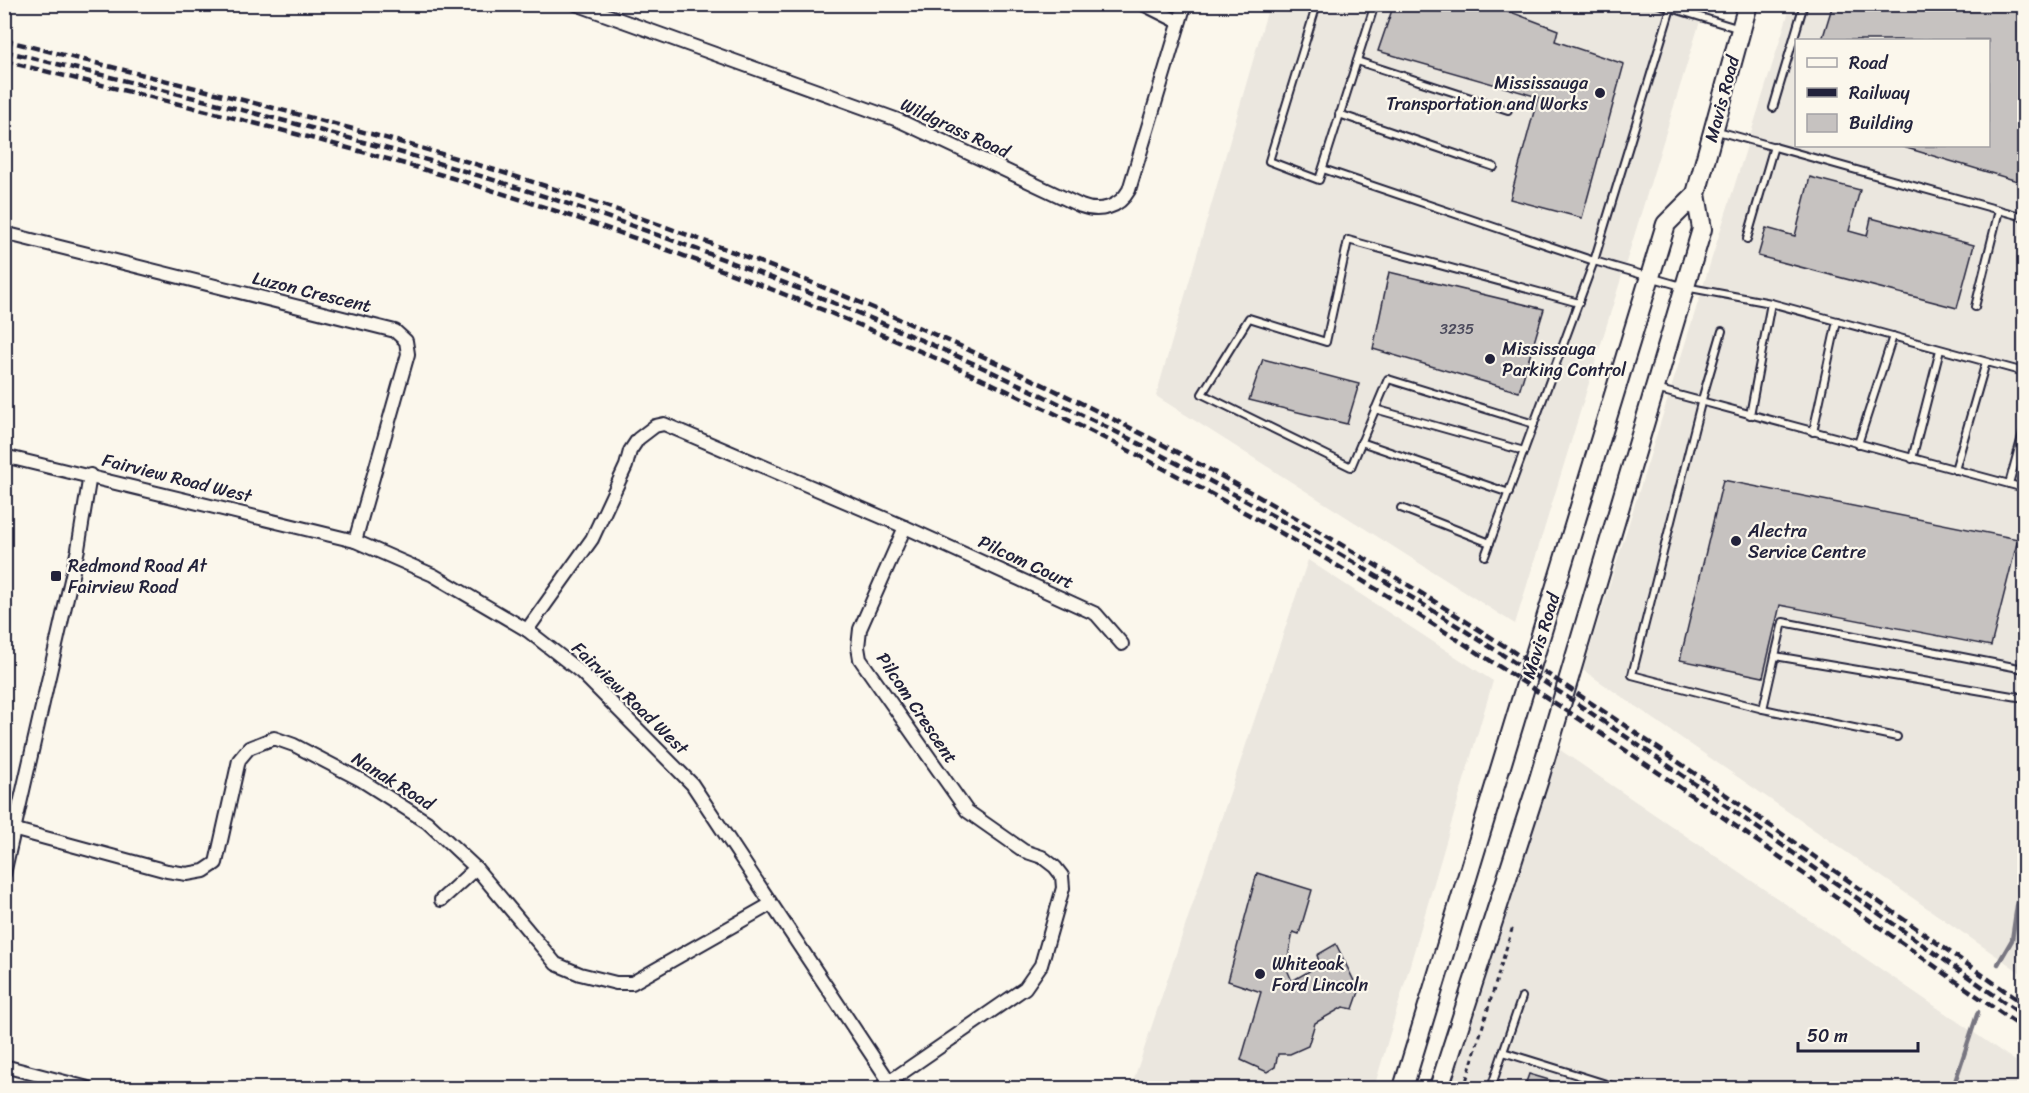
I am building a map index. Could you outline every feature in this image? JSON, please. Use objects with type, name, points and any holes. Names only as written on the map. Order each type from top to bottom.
[{"type":"main road","name":"Mavis Road","points":[[1439,1089],[1539,779],[1702,229],[1696,194],[1748,4]]},
{"type":"main road","name":"Mavis Road","points":[[1403,1089],[1666,224],[1696,194]]},
{"type":"street","name":"Wildgrass Road","points":[[576,4],[898,120],[1081,206],[1096,209],[1117,204],[1129,190],[1185,4]]},
{"type":"street","points":[[1143,4],[1179,22]]},
{"type":"street","name":"Luzon Crescent","points":[[4,233],[395,331],[406,342],[408,354],[355,541]]},
{"type":"street","points":[[527,630],[592,539],[627,466],[630,451],[638,439],[655,426],[671,426],[905,526]]},
{"type":"street","name":"Fairview Road West","points":[[4,456],[355,541],[433,575],[527,630],[582,672],[692,784],[885,1085]]},
{"type":"street","points":[[4,874],[16,830],[78,549],[90,476]]},
{"type":"street","name":"Pilcom Court","points":[[905,526],[1096,614],[1122,644]]},
{"type":"street","name":"Pilcom Crescent","points":[[885,1085],[1025,988],[1041,965],[1063,888],[1062,876],[1055,867],[1042,857],[1024,851],[968,811],[860,659],[858,647],[860,629],[905,526]]},
{"type":"street","name":"Nanak Road","points":[[16,830],[166,871],[187,874],[204,871],[216,863],[239,760],[249,748],[274,738],[294,745],[361,780],[427,822],[476,868],[556,964],[580,974],[616,983],[632,983],[771,904]]},
{"type":"street","points":[[441,900],[476,868]]},
{"type":"street","points":[[4,1066],[88,1089]]},
{"type":"lane","points":[[1317,4],[1269,161],[1319,180],[1375,4]]},
{"type":"lane","points":[[1658,4],[1741,29]]},
{"type":"lane","points":[[1773,108],[1804,4]]},
{"type":"lane","points":[[1485,556],[1594,261],[1671,8]]},
{"type":"lane","points":[[1357,61],[1508,110]]},
{"type":"lane","points":[[1339,114],[1494,167]]},
{"type":"lane","points":[[1714,130],[2025,217]]},
{"type":"lane","points":[[1748,239],[1774,146]]},
{"type":"lane","points":[[1323,169],[1650,278],[1771,303],[2025,372]]},
{"type":"lane","points":[[1975,307],[1999,210]]},
{"type":"lane","points":[[1534,424],[1388,380],[1350,467],[1202,394],[1249,318],[1326,342],[1348,240],[1578,303]]},
{"type":"lane","points":[[1750,415],[1771,303]]},
{"type":"lane","points":[[1813,432],[1837,321]]},
{"type":"lane","points":[[1722,332],[1701,403],[1632,675],[1763,709],[1897,737]]},
{"type":"lane","points":[[1858,444],[1893,336]]},
{"type":"lane","points":[[1912,459],[1940,350]]},
{"type":"lane","points":[[1955,470],[1986,362]]},
{"type":"lane","points":[[1655,389],[2025,488]]},
{"type":"lane","points":[[1375,409],[1524,451]]},
{"type":"lane","points":[[2009,484],[2025,429]]},
{"type":"lane","points":[[1361,442],[1509,493]]},
{"type":"lane","points":[[1401,508],[1490,543]]},
{"type":"lane","points":[[1763,709],[1783,622],[2025,669]]},
{"type":"lane","points":[[1775,656],[2025,698]]},
{"type":"lane","points":[[1491,1089],[1522,997]]},
{"type":"lane","points":[[1503,1052],[1619,1089]]},
{"type":"path","points":[[1464,1089],[1513,926]]},
{"type":"shaded area","points":[[1269,5],[1705,5],[1515,624],[1156,396]]},
{"type":"shaded area","points":[[1791,5],[2024,5],[2024,975],[1583,670]]},
{"type":"shaded area","points":[[1308,560],[1493,681],[1374,1088],[1131,1088]]},
{"type":"shaded area","points":[[1547,741],[2024,1067],[2024,1088],[1450,1088]]},
{"type":"building","points":[[1394,4],[1490,4],[1558,30],[1555,41],[1624,64],[1582,218],[1510,199],[1538,97],[1378,51]]},
{"type":"building","points":[[1833,4],[2024,4],[2024,183],[1903,147],[1990,147],[1990,39],[1822,39]]},
{"type":"building","points":[[1810,177],[1860,190],[1849,231],[1867,236],[1871,218],[1974,245],[1957,308],[1758,256],[1766,228],[1795,236]]},
{"type":"building","points":[[1389,272],[1544,309],[1519,392],[1373,349]]},
{"type":"building","points":[[1263,359],[1359,384],[1347,424],[1249,400]]},
{"type":"building","points":[[1723,480],[2018,539],[1991,646],[1780,605],[1763,677],[1680,660]]},
{"type":"building","name":"Whiteoak Ford Lincoln","points":[[1257,873],[1312,890],[1299,934],[1293,932],[1286,967],[1292,981],[1320,965],[1317,955],[1336,944],[1356,985],[1361,986],[1353,1009],[1343,1007],[1315,1023],[1308,1046],[1290,1054],[1278,1054],[1275,1067],[1267,1072],[1241,1060],[1261,992],[1228,981]]},
{"type":"building","points":[[1529,1074],[1576,1088],[1524,1088]]},
{"type":"waterway","points":[[1998,964],[2012,940],[2017,906],[2024,882]]},
{"type":"waterway","points":[[1953,1088],[1978,1012]]},
{"type":"railway","points":[[4,40],[376,135],[588,200],[767,265],[943,338],[1029,378],[1199,464],[1307,524],[1517,654],[1721,792],[2024,1004]]},
{"type":"railway","points":[[4,51],[307,127],[427,160],[557,200],[697,249],[835,303],[1037,393],[1154,451],[1269,513],[1437,613],[1560,692],[2024,1016]]},
{"type":"railway","points":[[4,61],[247,121],[368,154],[578,218],[757,283],[1019,396],[1189,482],[1405,607],[1510,674],[1717,813],[2024,1029]]},
{"type":"place","name":"Mississauga Transportation and Works","points":[[1600,93]]},
{"type":"place","name":"Mississauga Parking Control","points":[[1490,359]]},
{"type":"place","name":"Alectra Service Centre","points":[[1736,541]]},
{"type":"place","name":"Redmond Road At Fairview Road","points":[[56,576]]},
{"type":"place","name":"Whiteoak Ford Lincoln","points":[[1260,974]]}]
